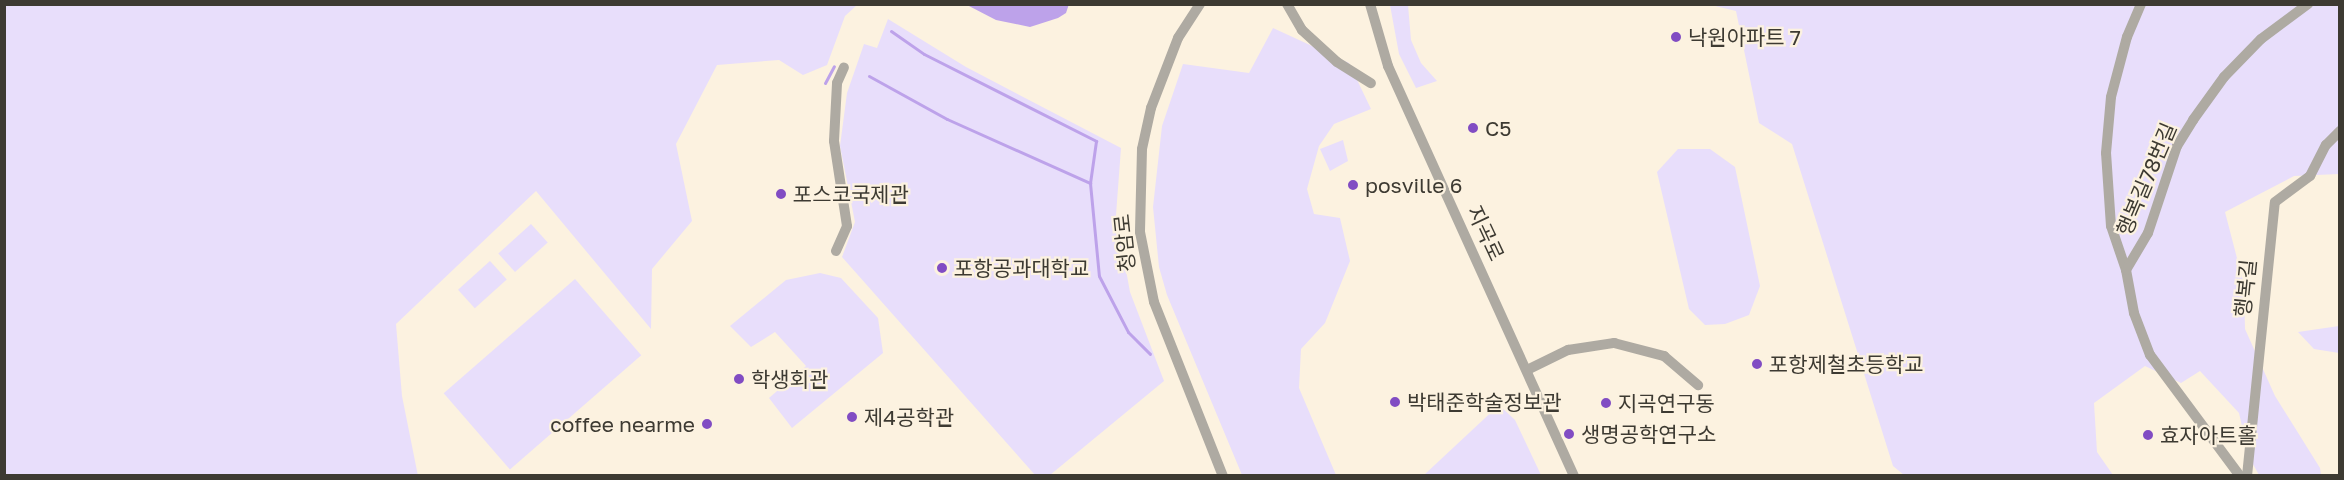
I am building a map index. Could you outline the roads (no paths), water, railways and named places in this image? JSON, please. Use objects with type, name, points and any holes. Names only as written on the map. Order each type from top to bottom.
[{"type":"street","name":"청암로","points":[[1200,4],[1178,38],[1156,90],[1142,149],[1140,222],[1143,259],[1155,302],[1223,476]]},
{"type":"street","points":[[1287,4],[1302,30],[1336,62],[1371,83]]},
{"type":"street","name":"지곡로","points":[[1370,4],[1388,66],[1574,476]]},
{"type":"street","name":"행복길78번길","points":[[2141,4],[2127,37],[2111,98],[2106,153],[2110,226],[2126,270],[2134,313],[2150,355],[2240,476]]},
{"type":"street","name":"행복길78번길","points":[[2126,270],[2148,233],[2177,146],[2193,120],[2224,77],[2261,39],[2308,4]]},
{"type":"street","points":[[836,251],[847,226],[834,141],[837,83],[844,67]]},
{"type":"street","name":"행복길","points":[[2247,476],[2275,202],[2310,176],[2326,145],[2340,131]]},
{"type":"street","points":[[1527,370],[1568,350],[1614,343],[1664,356],[1698,385]]},
{"type":"waterway","points":[[891,31],[924,54],[1096,141],[1090,183],[1099,276],[1128,332],[1150,354]]},
{"type":"waterway","points":[[825,83],[834,66]]},
{"type":"waterway","points":[[869,76],[947,119],[1090,183]]},
{"type":"place","name":"낙원아파트 7","points":[[1676,37]]},
{"type":"place","name":"C5","points":[[1473,128]]},
{"type":"place","name":"posville 6","points":[[1353,185]]},
{"type":"place","name":"포스코국제관","points":[[781,194]]},
{"type":"place","name":"포항공과대학교","points":[[942,268]]},
{"type":"place","name":"포항제철초등학교","points":[[1757,364]]},
{"type":"place","name":"학생회관","points":[[739,379]]},
{"type":"place","name":"박태준학술정보관","points":[[1395,402]]},
{"type":"place","name":"지곡연구동","points":[[1606,403]]},
{"type":"place","name":"제4공학관","points":[[852,417]]},
{"type":"place","name":"coffee nearme","points":[[707,424]]},
{"type":"place","name":"생명공학연구소","points":[[1569,434]]},
{"type":"place","name":"효자아트홀","points":[[2148,435]]}]
